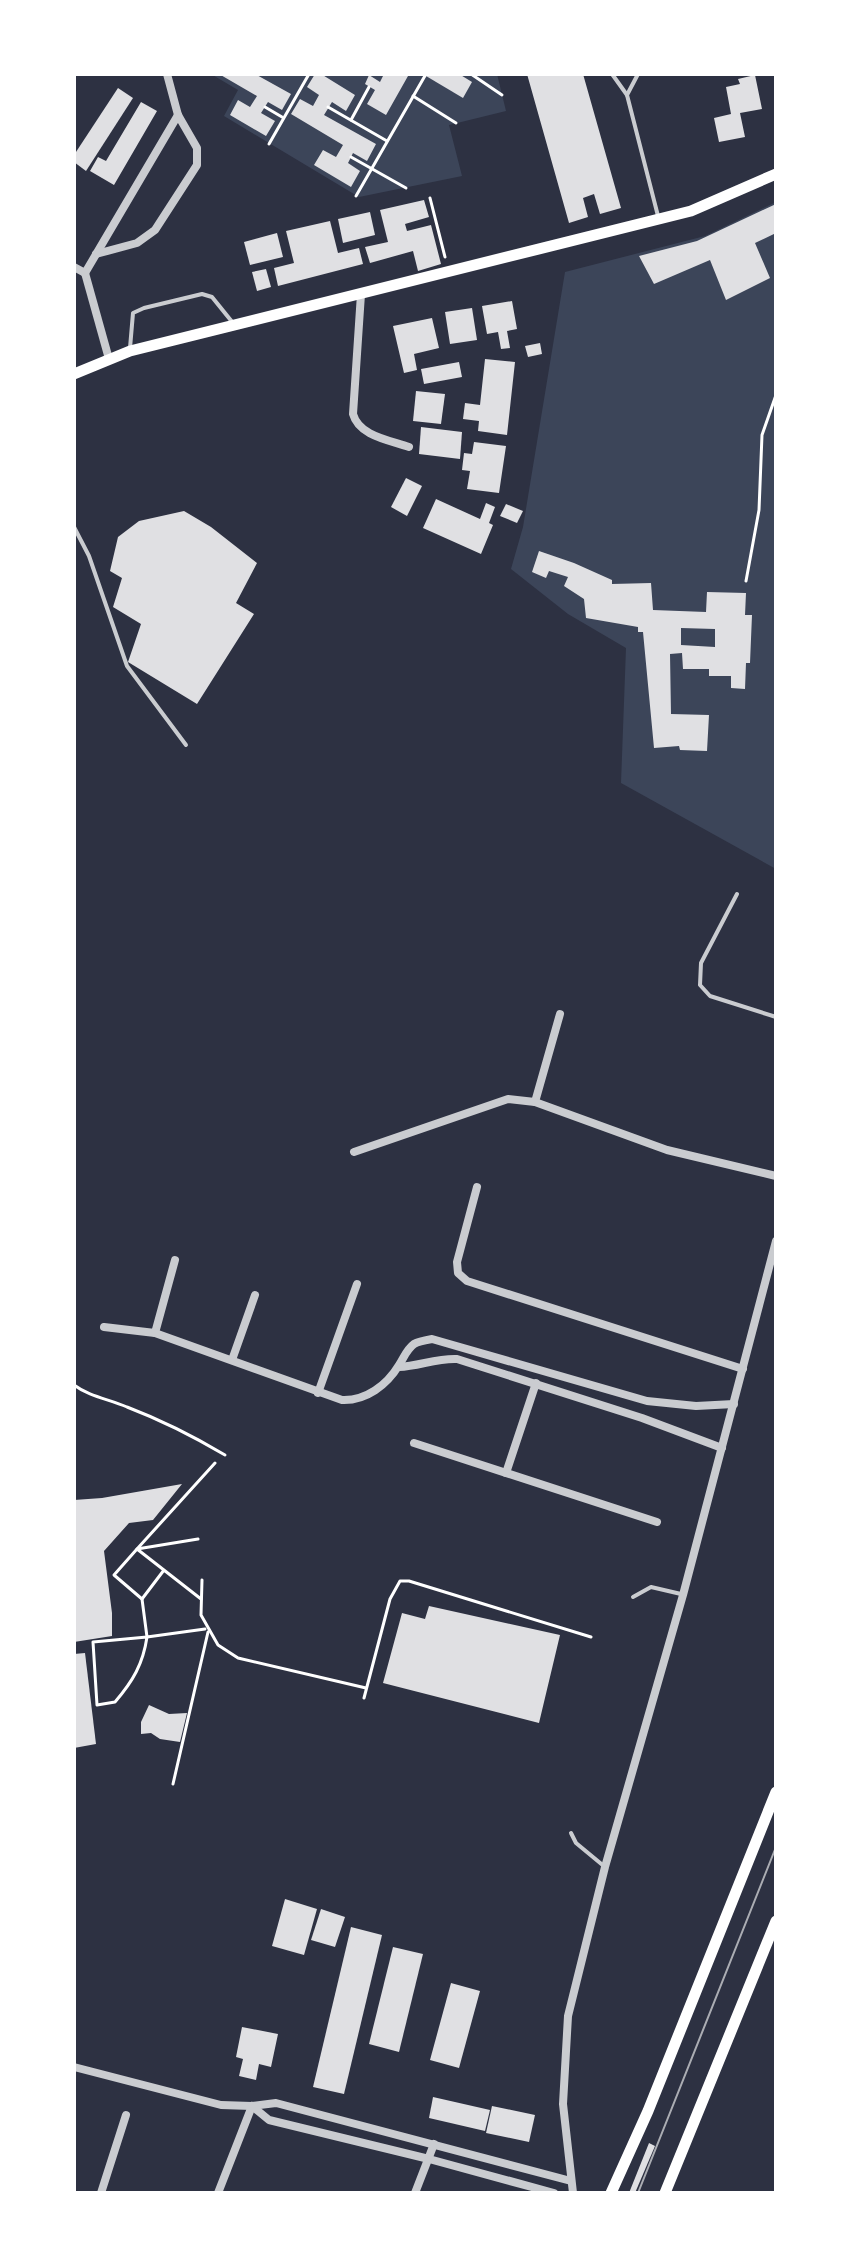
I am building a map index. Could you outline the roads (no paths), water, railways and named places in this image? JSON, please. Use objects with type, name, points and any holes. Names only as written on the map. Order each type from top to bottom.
[{"type":"main road","points":[[74,374],[130,351],[691,211],[776,174]]},
{"type":"main road","points":[[611,2193],[648,2111],[776,1792]]},
{"type":"main road","points":[[665,2193],[776,1921]]},
{"type":"street","points":[[96,254],[137,243],[155,230],[197,165],[197,148],[178,115],[167,74]]},
{"type":"street","points":[[109,359],[85,273],[178,115]]},
{"type":"street","points":[[74,267],[85,273]]},
{"type":"street","points":[[361,294],[353,414],[356,424],[365,431],[409,447]]},
{"type":"street","points":[[535,1102],[560,1014]]},
{"type":"street","points":[[354,1152],[508,1099],[535,1102],[667,1150],[776,1176]]},
{"type":"street","points":[[477,1187],[457,1262],[458,1273],[467,1281],[743,1369]]},
{"type":"street","points":[[573,2193],[563,2104],[567,2028],[605,1867],[683,1595],[776,1241]]},
{"type":"street","points":[[155,1333],[175,1260]]},
{"type":"street","points":[[318,1393],[357,1284]]},
{"type":"street","points":[[232,1360],[255,1295]]},
{"type":"street","points":[[104,1327],[155,1333],[342,1400],[359,1401],[373,1392],[399,1367],[415,1343],[432,1339],[647,1401],[696,1406],[734,1404]]},
{"type":"street","points":[[399,1367],[417,1366],[442,1358],[457,1359],[642,1418],[722,1448]]},
{"type":"street","points":[[500,1372],[504,1359]]},
{"type":"street","points":[[506,1473],[536,1383]]},
{"type":"street","points":[[579,1397],[585,1383]]},
{"type":"street","points":[[642,1418],[647,1401]]},
{"type":"street","points":[[414,1443],[657,1522]]},
{"type":"street","points":[[74,2067],[221,2105],[276,2103],[571,2181]]},
{"type":"street","points":[[252,2106],[269,2120],[554,2193]]},
{"type":"street","points":[[218,2193],[252,2106]]},
{"type":"street","points":[[101,2193],[126,2115]]},
{"type":"street","points":[[415,2193],[434,2144]]},
{"type":"lane","points":[[612,74],[627,95],[659,219]]},
{"type":"lane","points":[[627,95],[638,74]]},
{"type":"lane","points":[[130,351],[133,313],[144,308],[202,294],[212,297],[235,325]]},
{"type":"lane","points":[[74,527],[89,556],[127,666],[186,745]]},
{"type":"lane","points":[[737,894],[701,963],[700,985],[710,996],[776,1017]]},
{"type":"lane","points":[[633,1597],[651,1587],[683,1595]]},
{"type":"lane","points":[[571,1833],[576,1843],[605,1867]]},
{"type":"tram line","points":[[638,2193],[776,1847]]}]
